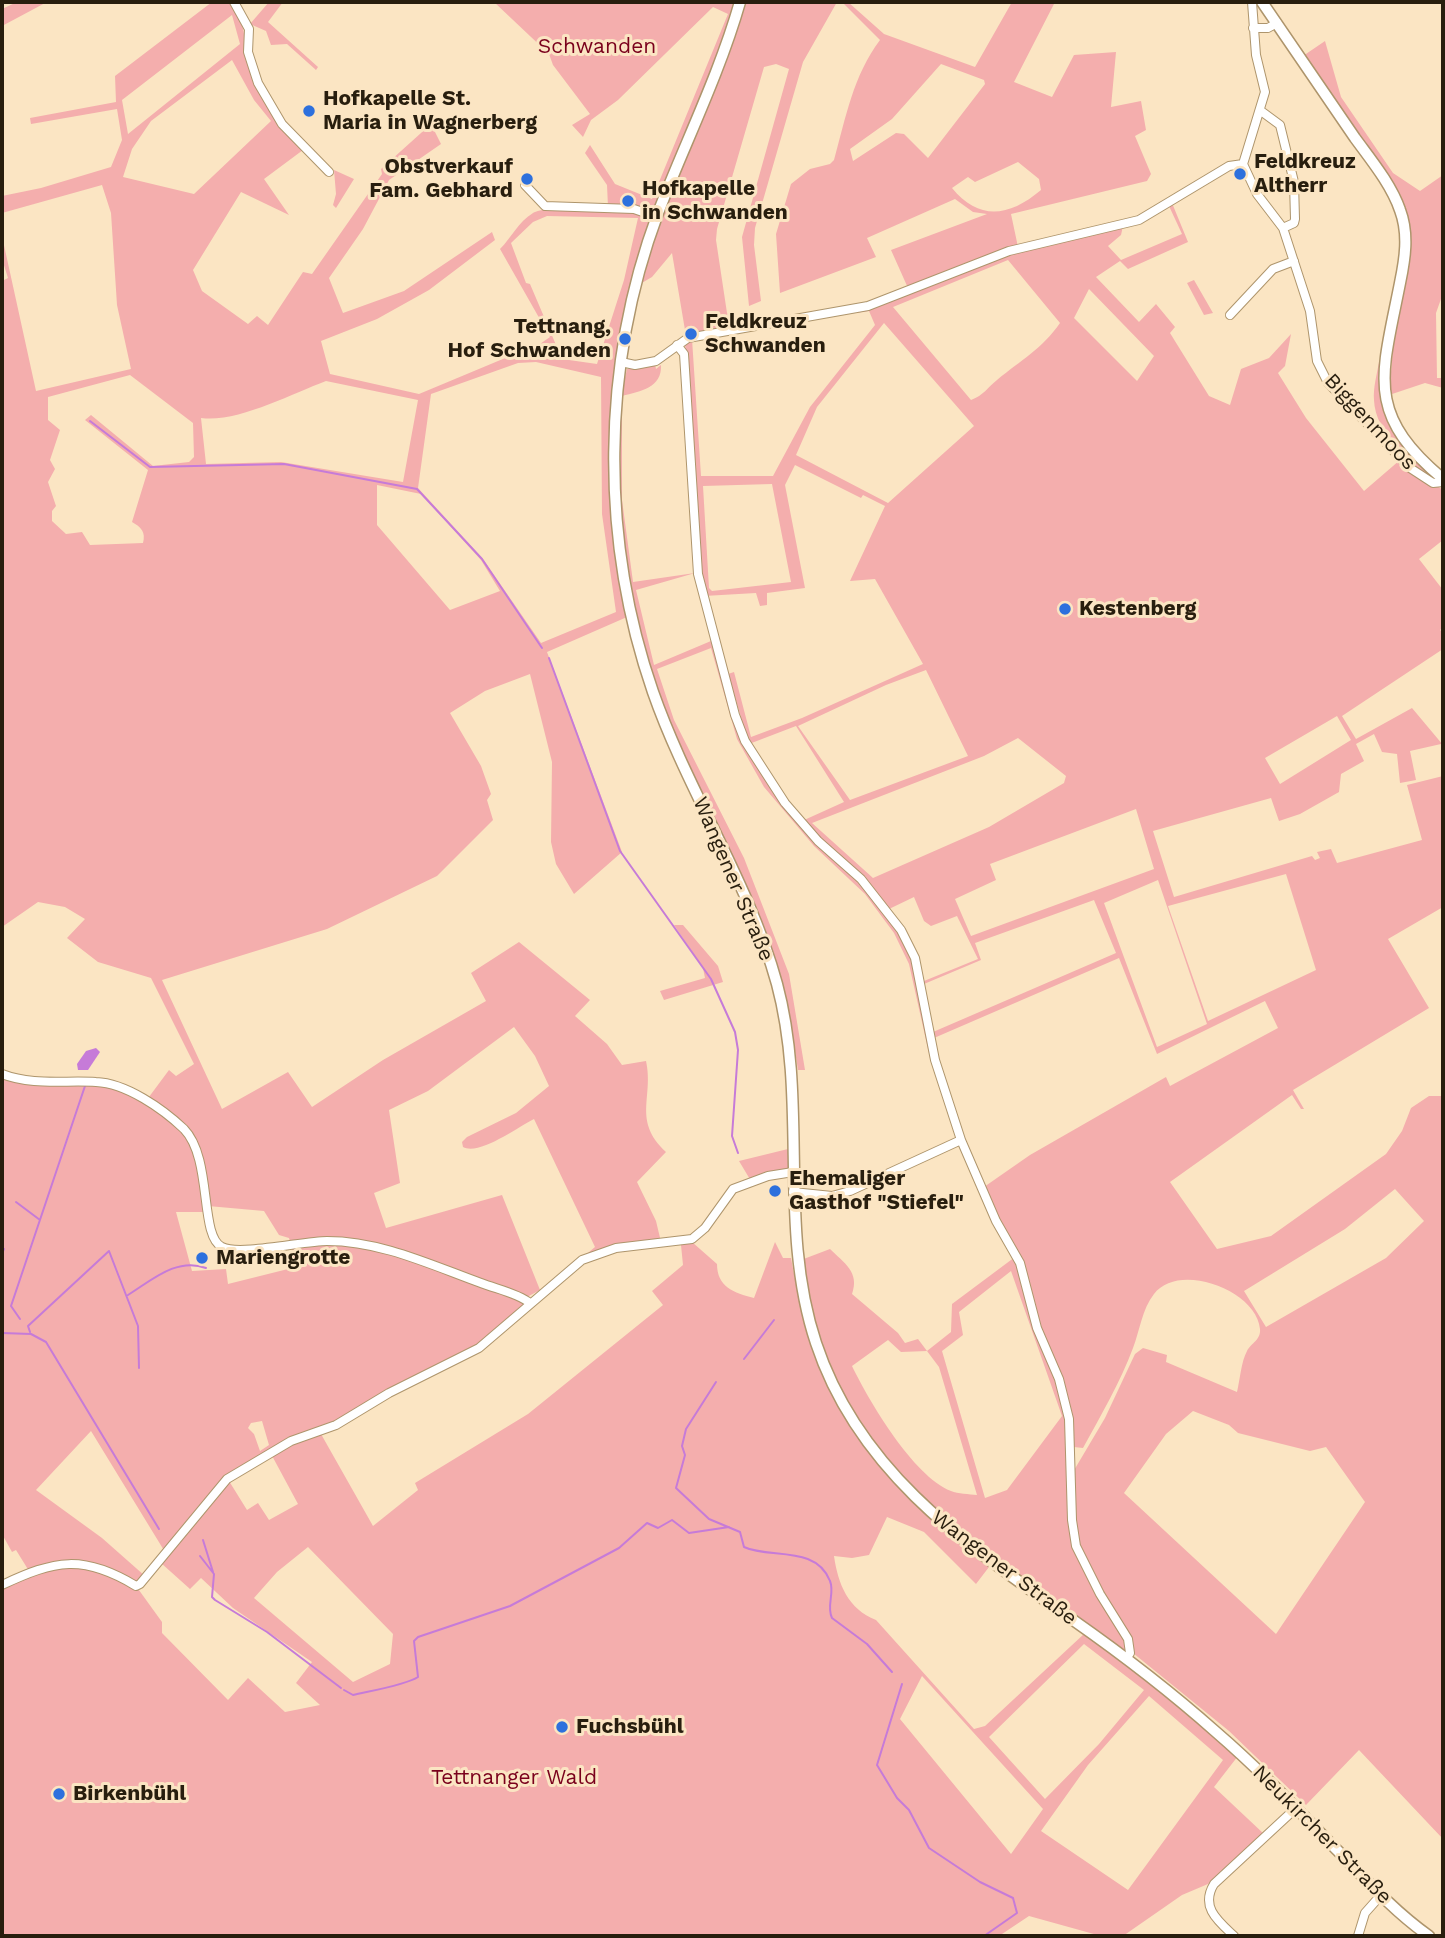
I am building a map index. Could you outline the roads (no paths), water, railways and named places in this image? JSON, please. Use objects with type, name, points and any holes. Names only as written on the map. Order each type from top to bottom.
[{"type":"main road","name":"Wangener Straße","points":[[740,2],[728,39],[657,217],[634,293],[621,362],[614,443],[615,498],[620,551],[631,613],[660,713],[746,899],[776,980],[793,1067],[793,1192],[798,1278],[814,1337],[844,1408],[875,1455],[918,1503],[957,1537],[1126,1659],[1247,1760]]},
{"type":"main road","points":[[1262,2],[1384,179],[1401,211],[1405,254],[1385,373],[1386,401],[1402,440],[1443,481]]},
{"type":"main road","name":"Neukircher Straße","points":[[1247,1760],[1381,1895],[1429,1936]]},
{"type":"street","points":[[234,2],[246,22],[254,76],[282,124],[329,172]]},
{"type":"street","points":[[621,362],[648,364],[688,338],[868,306],[1009,251],[1139,220],[1229,166],[1243,164],[1265,92],[1256,59],[1252,2]]},
{"type":"street","points":[[1253,28],[1268,28],[1277,23]]},
{"type":"street","points":[[1261,111],[1280,125],[1294,182],[1295,219],[1294,223],[1283,228]]},
{"type":"street","name":"Biggenmoos","points":[[1243,164],[1257,194],[1283,228],[1310,311],[1317,361],[1328,383],[1410,468],[1433,483],[1443,481]]},
{"type":"street","points":[[525,185],[545,206],[634,209],[657,217]]},
{"type":"street","points":[[1230,315],[1242,306],[1273,269],[1294,261]]},
{"type":"street","points":[[677,345],[684,354],[698,574],[738,724],[757,762],[785,803],[818,841],[861,879],[901,930],[915,958],[935,1060],[961,1140],[996,1221],[1020,1263],[1037,1328],[1059,1380],[1069,1419],[1072,1520],[1076,1546],[1100,1594],[1128,1639],[1130,1653],[1126,1659]]},
{"type":"street","points":[[2,1074],[36,1082],[111,1083],[178,1125],[200,1156],[209,1225],[215,1241],[226,1249],[315,1242],[353,1243],[392,1251],[530,1303]]},
{"type":"street","points":[[793,1192],[840,1194],[961,1140]]},
{"type":"street","points":[[2,1585],[49,1564],[72,1563],[93,1567],[136,1586],[140,1584],[228,1479],[291,1441],[336,1425],[388,1393],[480,1348],[571,1267],[599,1252],[692,1239],[701,1233],[733,1189],[768,1176],[793,1172]]},
{"type":"street","points":[[1234,1936],[1209,1910],[1208,1894],[1214,1884],[1296,1808]]},
{"type":"street","points":[[1358,1936],[1365,1913],[1381,1895]]},
{"type":"waterway","points":[[90,421],[150,467],[284,464],[417,489],[482,559],[542,648]]},
{"type":"waterway","points":[[549,658],[620,851],[711,979],[735,1032],[738,1050],[732,1136],[738,1153]]},
{"type":"waterway","points":[[20,1319],[11,1306],[85,1086]]},
{"type":"waterway","points":[[16,1202],[40,1220]]},
{"type":"waterway","points":[[2,1254],[4,1249]]},
{"type":"waterway","points":[[30,1332],[28,1326],[109,1251],[138,1326],[139,1368]]},
{"type":"waterway","points":[[128,1295],[175,1268],[185,1265],[206,1268]]},
{"type":"waterway","points":[[744,1359],[774,1320]]},
{"type":"waterway","points":[[2,1333],[31,1334],[46,1342],[159,1529]]},
{"type":"waterway","points":[[716,1382],[686,1429],[682,1446],[685,1455],[676,1488],[709,1519],[740,1532],[744,1547],[792,1555],[814,1562],[830,1581],[832,1618],[867,1644],[892,1672]]},
{"type":"waterway","points":[[344,1690],[353,1695],[397,1685],[418,1677],[414,1641],[418,1637],[510,1606],[619,1548],[647,1523],[658,1528],[672,1520],[689,1533],[729,1527]]},
{"type":"waterway","points":[[203,1540],[213,1572]]},
{"type":"waterway","points":[[200,1556],[214,1574],[212,1597],[215,1600],[267,1632],[341,1688]]},
{"type":"waterway","points":[[902,1684],[877,1765],[897,1798],[909,1810],[929,1848],[980,1882],[1013,1898],[1017,1913],[984,1936]]},
{"type":"place","name":"Hofkapelle St. Maria in Wagnerberg","points":[[309,111]]},
{"type":"place","name":"Feldkreuz Altherr","points":[[1240,174]]},
{"type":"place","name":"Obstverkauf Fam. Gebhard","points":[[527,179]]},
{"type":"place","name":"Hofkapelle in Schwanden","points":[[628,201]]},
{"type":"place","name":"Feldkreuz Schwanden","points":[[691,334]]},
{"type":"place","name":"Tettnang, Hof Schwanden","points":[[625,339]]},
{"type":"place","name":"Kestenberg","points":[[1065,609]]},
{"type":"place","name":"Ehemaliger Gasthof \"Stiefel\"","points":[[775,1191]]},
{"type":"place","name":"Mariengrotte","points":[[202,1258]]},
{"type":"place","name":"Fuchsbühl","points":[[562,1727]]},
{"type":"place","name":"Birkenbühl","points":[[59,1794]]},
{"type":"park label","name":"Schwanden","points":[[597,47]]},
{"type":"park label","name":"Tettnanger Wald","points":[[514,1778]]}]
